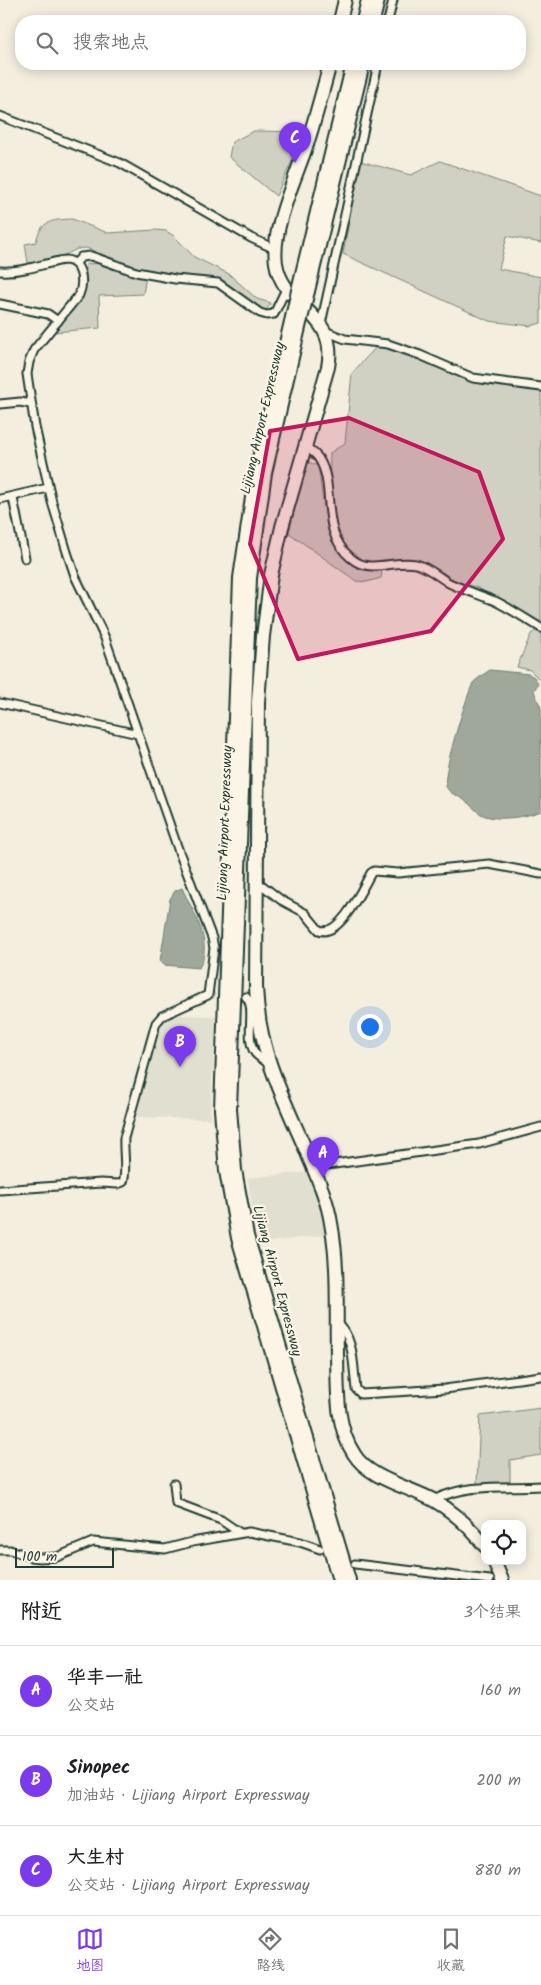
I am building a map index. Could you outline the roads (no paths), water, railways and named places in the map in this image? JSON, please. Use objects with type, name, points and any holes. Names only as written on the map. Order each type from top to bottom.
[{"type":"highway","points":[[341,15],[345,0]]},
{"type":"highway","points":[[364,15],[368,0]]},
{"type":"highway","points":[[374,15],[378,0]]},
{"type":"highway","points":[[328,70],[308,142],[278,228],[275,249],[278,270],[286,289],[323,327],[329,342],[330,361],[276,551],[263,636],[258,702],[257,1000],[260,1027],[269,1064],[326,1200],[336,1262],[338,1402],[343,1427],[351,1449],[361,1463],[371,1471],[434,1500],[462,1521],[481,1542]]},
{"type":"highway","name":"Lijiang Airport Expressway","points":[[304,289],[352,70]]},
{"type":"highway","name":"Lijiang Airport Expressway","points":[[339,1580],[238,1238],[226,1171],[221,1109],[240,578],[256,471],[361,70]]},
{"type":"highway","name":"Lijiang Airport Expressway","points":[[297,316],[265,473],[250,578],[230,1088],[231,1129],[239,1193],[252,1256],[349,1580]]},
{"type":"highway","points":[[496,1565],[502,1580]]},
{"type":"street","points":[[389,15],[393,0]]},
{"type":"street","points":[[377,70],[323,327],[345,340],[388,344],[420,354],[473,378],[541,387]]},
{"type":"street","points":[[0,116],[120,163],[251,238],[275,249]]},
{"type":"street","points":[[75,264],[81,257],[91,256],[136,272],[218,283],[260,313],[267,315],[274,314],[286,289]]},
{"type":"street","points":[[0,271],[20,270],[62,261],[75,264],[82,276],[81,288],[76,298],[34,350],[29,362],[27,374],[31,404],[48,488],[75,576],[105,638],[214,948],[208,995],[162,1016],[156,1023],[124,1138],[124,1182],[118,1184],[101,1183],[0,1190]]},
{"type":"street","points":[[0,304],[48,314],[58,320]]},
{"type":"street","points":[[0,404],[31,404]]},
{"type":"street","points":[[305,446],[316,455],[322,464],[332,528],[338,542],[352,559],[368,566],[405,563],[421,566],[450,583],[497,602],[541,628]]},
{"type":"street","points":[[0,499],[13,498],[48,488]]},
{"type":"street","points":[[13,498],[25,558]]},
{"type":"street","points":[[0,703],[138,734]]},
{"type":"street","points":[[257,884],[281,900],[306,913],[323,932],[331,930],[339,924],[374,871],[398,873],[489,864],[541,874]]},
{"type":"street","points":[[246,997],[251,1005],[250,1026],[253,1049],[255,1053],[269,1064]]},
{"type":"street","points":[[313,1167],[479,1144],[541,1127]]},
{"type":"street","points":[[337,1323],[344,1330],[348,1338],[356,1389],[361,1394],[444,1389],[541,1376]]},
{"type":"street","points":[[174,1484],[176,1502],[221,1520],[240,1533]]},
{"type":"street","points":[[434,1500],[448,1494],[472,1489],[541,1486]]},
{"type":"street","points":[[0,1550],[10,1550],[31,1557],[50,1558],[93,1542],[165,1549],[192,1542],[254,1532],[300,1542],[320,1549]]},
{"type":"street","points":[[355,1564],[490,1580]]},
{"type":"tunnel","points":[[208,995],[246,997]]},
{"type":"place","name":"大生村","points":[[295,163]]},
{"type":"place","name":"Sinopec","points":[[180,1067]]},
{"type":"place","name":"华丰一社","points":[[323,1178]]}]
